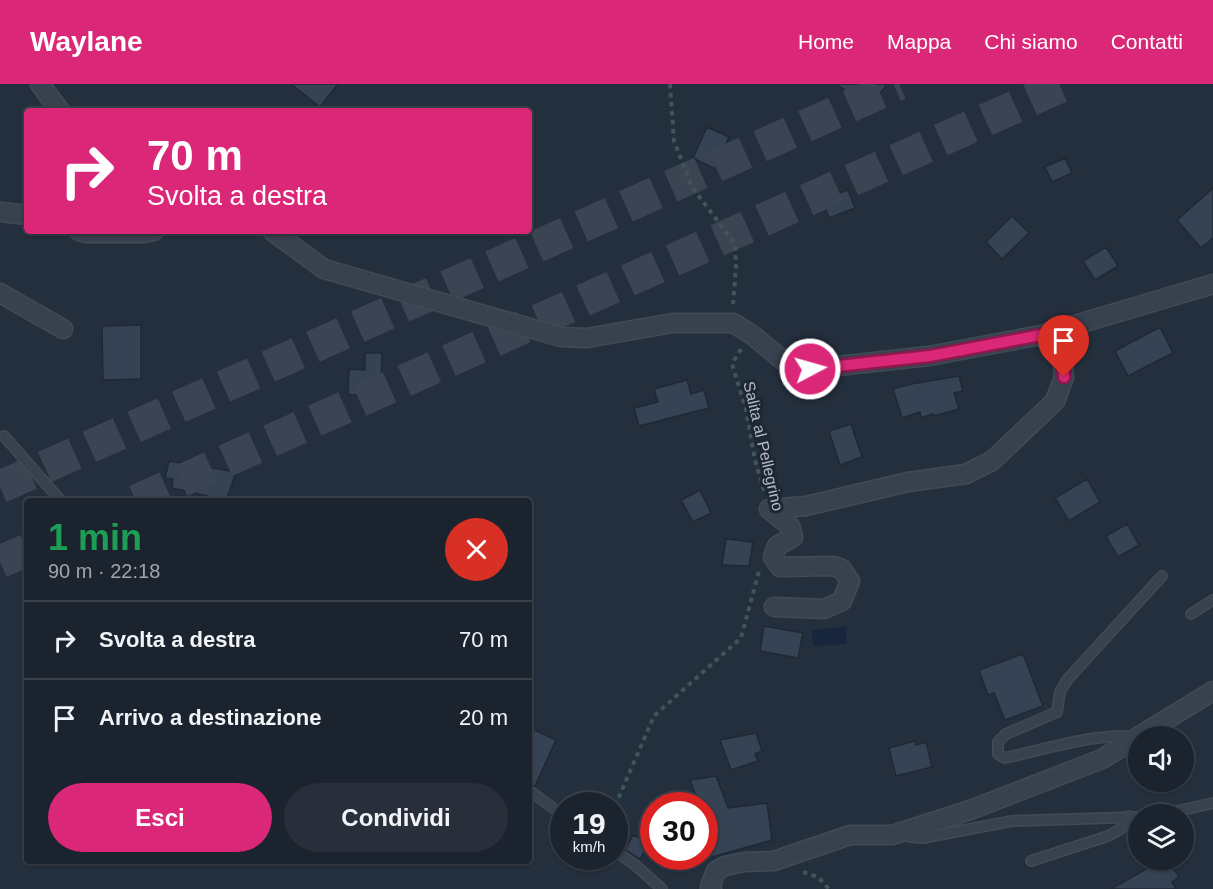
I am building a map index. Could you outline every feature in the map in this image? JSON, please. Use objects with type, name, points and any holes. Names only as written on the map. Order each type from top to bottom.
[{"type":"street","points":[[40,84],[58,108]]},
{"type":"street","points":[[0,212],[24,215]]},
{"type":"street","points":[[276,234],[324,269],[561,337],[587,338],[673,323],[734,323],[751,334],[785,363],[810,369],[930,356],[1041,335],[1213,284]]},
{"type":"street","points":[[0,293],[63,329]]},
{"type":"street","points":[[769,510],[806,506],[908,482],[966,474],[992,461],[1055,401],[1064,377],[1062,355],[1041,335]]},
{"type":"street","points":[[769,510],[790,526],[793,537],[777,546],[773,557],[780,567],[833,566],[842,569],[850,581],[842,601],[824,609],[774,607]]},
{"type":"street","points":[[1155,726],[1213,691]]},
{"type":"street","points":[[712,889],[716,871],[725,866],[744,862],[774,861],[850,835],[892,834],[973,809],[1102,759],[1128,743]]},
{"type":"lane","points":[[4,436],[58,498]]},
{"type":"lane","points":[[1128,735],[1093,739],[1005,758],[998,754],[999,742],[1006,734],[1057,712],[1060,692],[1066,680],[1162,576]]},
{"type":"lane","points":[[1191,614],[1213,600]]},
{"type":"lane","points":[[532,792],[550,806]]},
{"type":"lane","points":[[1194,807],[1213,803]]},
{"type":"lane","points":[[907,829],[910,837],[923,838],[1012,821],[1128,816]]},
{"type":"lane","points":[[1031,861],[1108,836],[1128,822]]},
{"type":"lane","points":[[628,860],[662,889]]},
{"type":"path","points":[[670,84],[674,141],[692,187],[735,244],[734,323]]},
{"type":"path","name":"Salita al Pellegrino","points":[[751,334],[732,364],[746,410],[755,460],[769,510]]},
{"type":"path","points":[[621,792],[654,716],[741,638],[759,570]]},
{"type":"water","points":[[846,627],[847,644],[813,646],[812,630]]},
{"type":"building","points":[[291,84],[338,84],[320,107]]},
{"type":"building","points":[[836,84],[887,84],[870,108]]},
{"type":"building","points":[[707,127],[729,137],[715,169],[693,158]]},
{"type":"building","points":[[1065,158],[1072,173],[1052,182],[1045,167]]},
{"type":"building","points":[[1213,188],[1213,238],[1201,248],[1177,220]]},
{"type":"building","points":[[848,190],[855,208],[829,218],[822,199]]},
{"type":"building","points":[[1012,216],[1029,233],[1002,259],[986,242]]},
{"type":"building","points":[[1106,247],[1118,266],[1095,280],[1083,261]]},
{"type":"building","points":[[141,325],[141,379],[103,380],[102,326]]},
{"type":"building","points":[[1160,327],[1173,353],[1128,376],[1115,351]]},
{"type":"building","points":[[365,353],[382,353],[381,390],[365,390],[365,395],[348,395],[349,369],[365,370]]},
{"type":"building","points":[[425,361],[426,377],[410,379],[407,362]]},
{"type":"building","points":[[959,376],[963,391],[954,393],[959,409],[921,418],[920,412],[902,418],[893,389]]},
{"type":"building","points":[[687,380],[691,394],[704,390],[709,408],[639,426],[634,408],[658,402],[654,389]]},
{"type":"building","points":[[851,424],[862,457],[840,465],[829,431]]},
{"type":"building","points":[[169,461],[236,472],[227,498],[207,498],[208,496],[172,488],[173,479],[165,478]]},
{"type":"building","points":[[1087,479],[1100,502],[1069,521],[1055,498]]},
{"type":"building","points":[[700,490],[711,513],[693,522],[681,500]]},
{"type":"building","points":[[1127,524],[1139,545],[1118,557],[1106,536]]},
{"type":"building","points":[[726,539],[753,542],[749,566],[722,565]]},
{"type":"building","points":[[764,626],[803,633],[798,658],[760,651]]},
{"type":"building","points":[[1023,654],[1043,706],[1005,720],[994,693],[988,695],[979,670]]},
{"type":"building","points":[[532,729],[556,740],[535,786],[532,785]]},
{"type":"building","points":[[756,733],[762,751],[755,754],[758,761],[731,770],[720,740]]},
{"type":"building","points":[[915,741],[916,745],[926,742],[932,767],[896,776],[889,748]]},
{"type":"building","points":[[716,776],[728,808],[767,803],[772,840],[718,855],[718,792],[695,792],[690,780]]},
{"type":"building","points":[[633,835],[640,838],[640,859],[628,852],[628,844]]},
{"type":"building","points":[[1144,870],[1174,870],[1179,877],[1172,882],[1176,889],[1111,889]]},
{"type":"tunnel","points":[[0,487],[899,84]]},
{"type":"tunnel","points":[[143,498],[1066,84]]},
{"type":"tunnel","points":[[0,562],[24,551]]},
{"type":"route","points":[[810,369],[930,356],[1041,335],[1062,355],[1064,377]]}]
